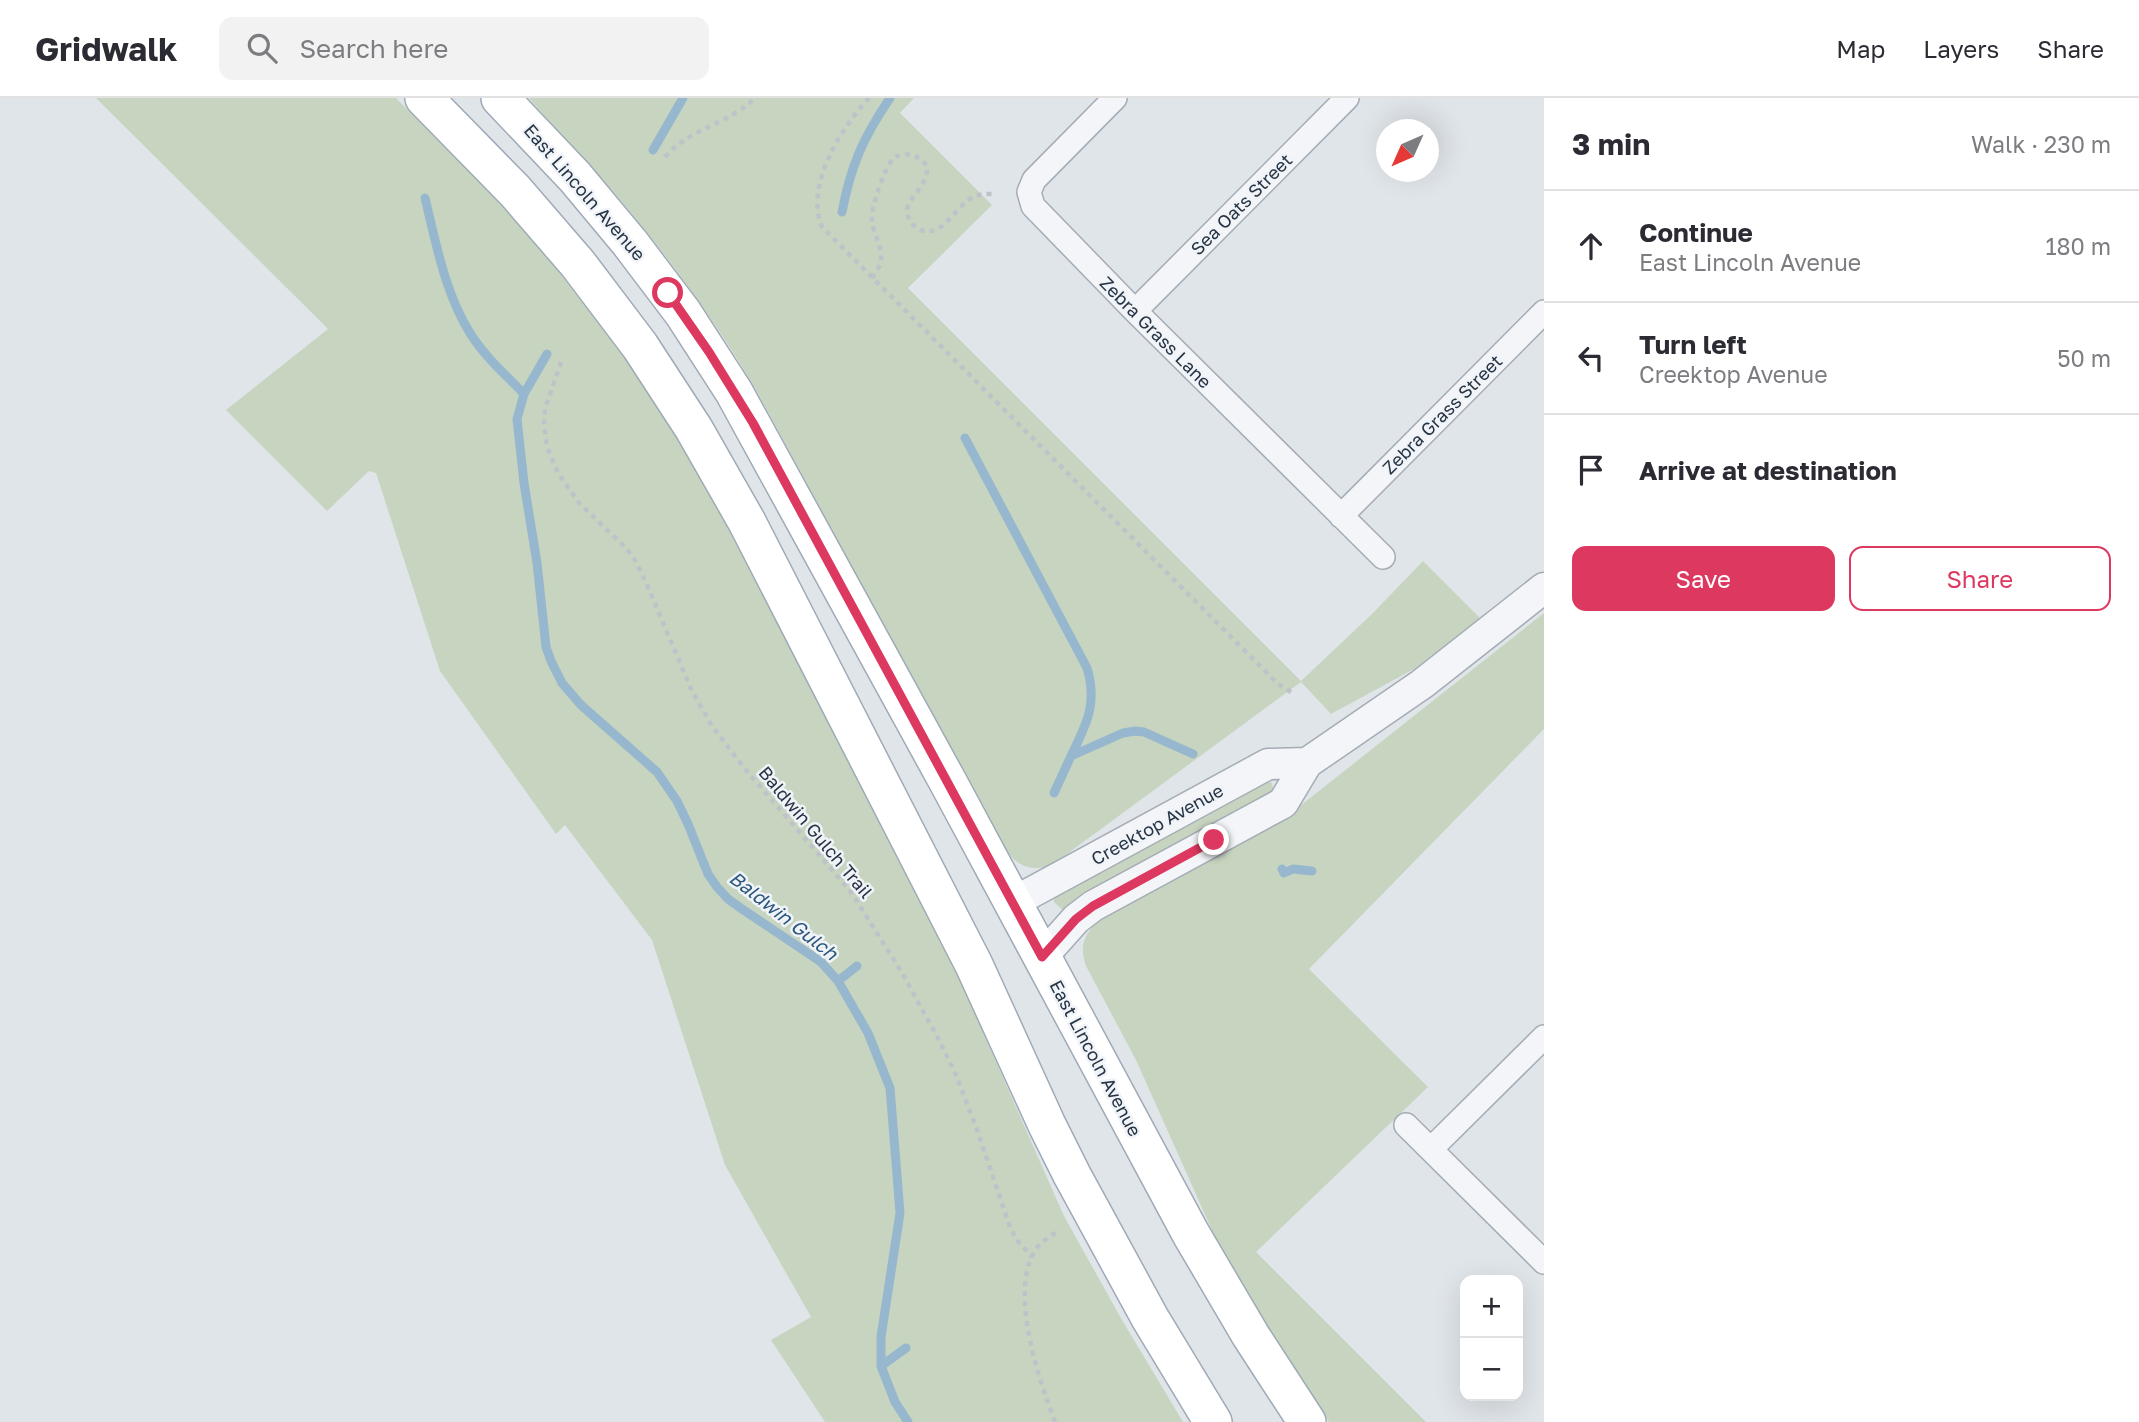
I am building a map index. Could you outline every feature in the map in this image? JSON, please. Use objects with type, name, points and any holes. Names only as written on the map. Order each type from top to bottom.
[{"type":"main road","points":[[424,98],[509,185],[578,264],[640,346],[694,429],[758,544],[974,965],[1046,1125],[1072,1175],[1150,1318],[1213,1422]]},
{"type":"main road","name":"East Lincoln Avenue","points":[[500,98],[603,209],[668,293],[753,423],[1196,1244],[1307,1422]]},
{"type":"street","name":"Zebra Grass Lane","points":[[1115,98],[1034,180],[1029,192],[1038,213],[1383,557]]},
{"type":"street","name":"Sea Oats Street","points":[[1135,311],[1347,98]]},
{"type":"street","name":"Zebra Grass Street","points":[[1341,516],[1544,312]]},
{"type":"street","points":[[1042,957],[1076,919],[1093,906],[1283,803],[1307,763],[1404,697],[1544,588]]},
{"type":"street","name":"Creektop Avenue","points":[[1012,903],[1268,764],[1307,763]]},
{"type":"street","points":[[1431,1149],[1544,1037]]},
{"type":"street","points":[[1406,1125],[1544,1262]]},
{"type":"path","points":[[665,157],[677,146],[735,115],[755,98]]},
{"type":"path","points":[[869,98],[839,138],[821,180],[816,200],[821,227],[1278,684],[1291,692]]},
{"type":"path","points":[[872,278],[881,258],[872,223],[872,210],[885,172],[899,155],[913,154],[926,166],[926,180],[911,198],[906,209],[910,222],[923,231],[938,228],[974,196],[992,194]]},
{"type":"path","name":"Baldwin Gulch Trail","points":[[561,362],[544,418],[547,447],[558,473],[579,503],[635,560],[692,691],[712,726],[776,806],[844,883],[875,929],[947,1057],[976,1127],[1010,1227],[1016,1239],[1032,1257]]},
{"type":"path","points":[[1055,1422],[1027,1324],[1026,1289],[1032,1257],[1040,1244],[1057,1232]]},
{"type":"green space","points":[[96,98],[396,98],[540,248],[627,360],[681,442],[746,559],[947,951],[1064,1216],[1183,1422],[825,1422],[771,1340],[811,1317],[725,1165],[652,940],[565,825],[556,834],[440,671],[376,473],[369,471],[327,511],[226,410],[328,329]]},
{"type":"green space","points":[[529,98],[914,98],[900,113],[992,205],[908,288],[1301,681],[1423,561],[1480,618],[1414,669],[1331,714],[1301,682],[1052,865],[1030,868],[1018,863],[1004,847],[760,397],[728,345],[694,294],[637,221]]},
{"type":"green space","points":[[1544,613],[1544,729],[1309,969],[1428,1087],[1256,1252],[1426,1422],[1329,1422],[1215,1237],[1136,1060],[1086,966],[1084,941],[1099,920],[1280,820],[1300,806]]},
{"type":"green space","points":[[1267,781],[1272,783],[1273,791],[1064,911],[1054,902],[1054,894]]},
{"type":"waterway","name":"Baldwin Gulch","points":[[653,150],[683,98]]},
{"type":"waterway","points":[[842,212],[859,152],[890,98]]},
{"type":"waterway","points":[[425,198],[442,267],[461,318],[482,350],[524,394]]},
{"type":"waterway","name":"Baldwin Gulch","points":[[547,354],[524,394],[517,419],[546,647],[562,683],[581,705],[657,772],[677,801],[708,874],[717,887],[728,899],[821,962],[838,981],[868,1033],[890,1088],[900,1213],[881,1337],[881,1366],[895,1402],[908,1422]]},
{"type":"waterway","points":[[965,438],[1087,668],[1091,703],[1086,724],[1071,756]]},
{"type":"waterway","points":[[1054,793],[1071,756],[1123,733],[1144,732],[1193,754]]},
{"type":"waterway","points":[[1282,869],[1284,873],[1293,869],[1312,871]]},
{"type":"waterway","points":[[838,981],[857,966]]},
{"type":"waterway","points":[[881,1366],[906,1348]]},
{"type":"route","points":[[668,293],[753,423],[1042,957],[1076,919],[1093,906],[1214,840]]}]
